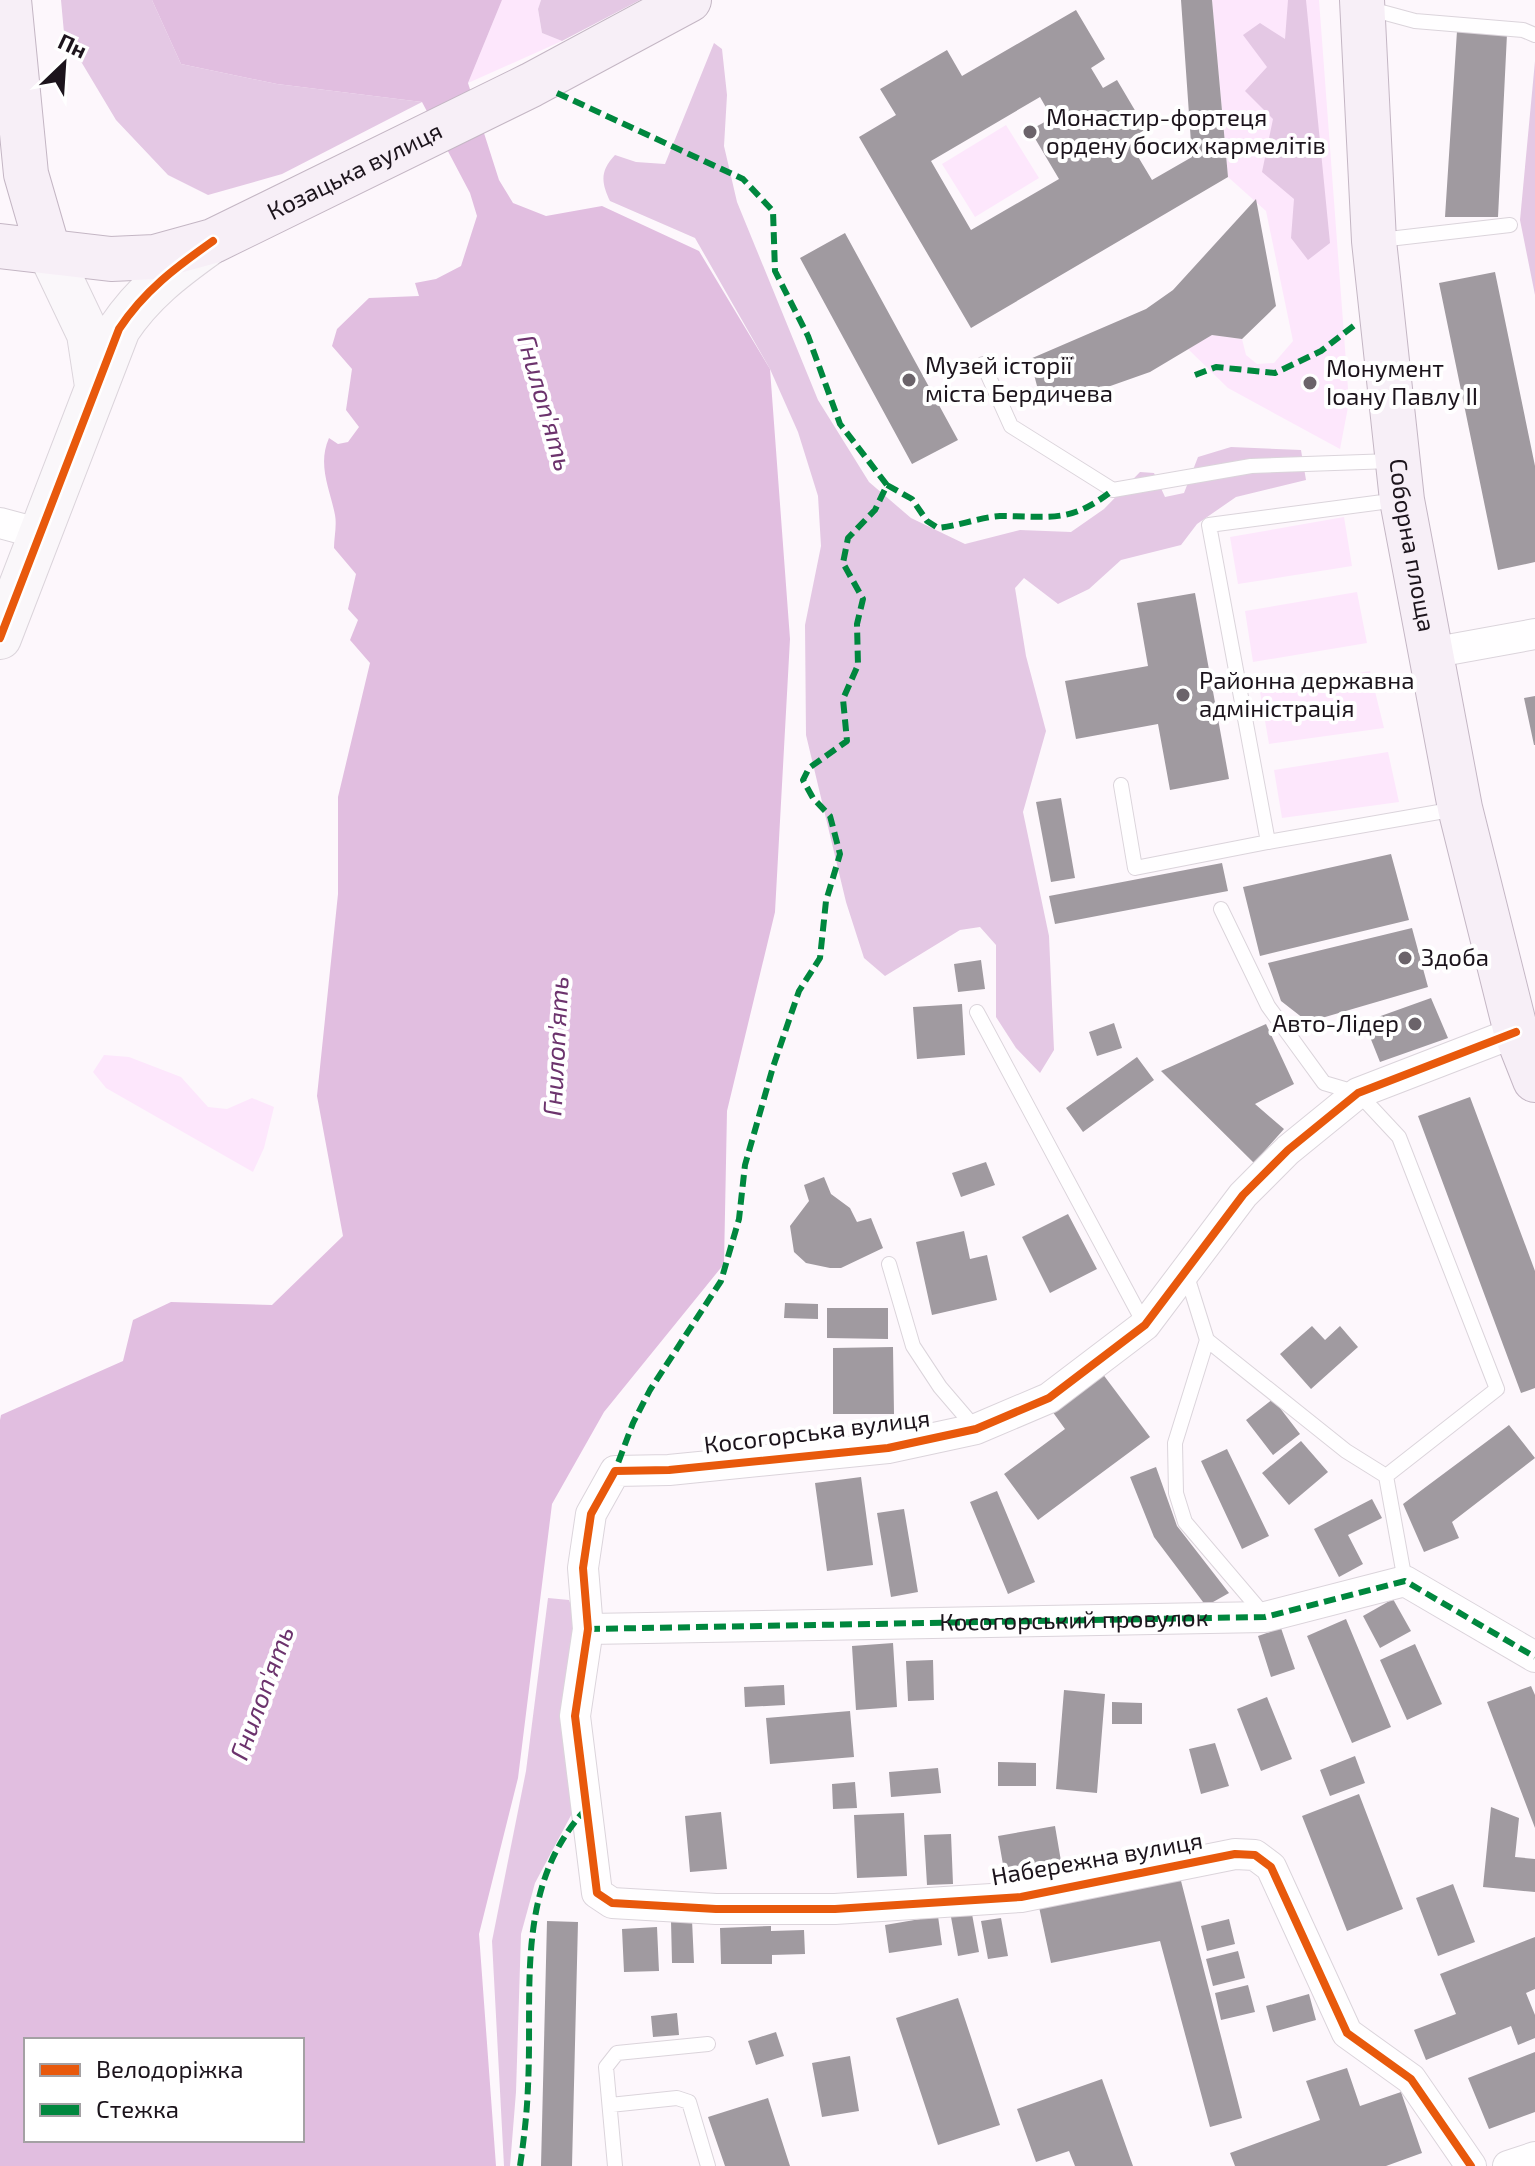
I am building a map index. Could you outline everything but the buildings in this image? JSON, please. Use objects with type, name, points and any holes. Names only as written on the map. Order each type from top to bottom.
[{"type":"main road","points":[[9,0],[26,174],[48,250]]},
{"type":"main road","name":"Козацька вулиця","points":[[0,246],[111,259],[155,257],[213,241],[363,164],[531,85],[689,0]]},
{"type":"main road","name":"Соборна площа","points":[[1362,3],[1374,241],[1399,480],[1460,808],[1525,1030],[1535,1080]]},
{"type":"main road","points":[[0,167],[18,113]]},
{"type":"street","points":[[0,638],[119,329],[134,306],[163,277],[213,241]]},
{"type":"street","points":[[48,250],[88,334],[96,386]]},
{"type":"street","points":[[0,523],[41,534]]},
{"type":"street","points":[[1431,653],[1535,634]]},
{"type":"street","name":"Косогорська вулиця","points":[[575,1716],[588,1629],[583,1568],[591,1514],[615,1471],[669,1470],[888,1448],[976,1429],[1049,1398],[1145,1325],[1243,1195],[1288,1150],[1358,1093],[1525,1030]]},
{"type":"street","points":[[1405,1581],[1535,1657]]},
{"type":"street","name":"Косогорський провулок","points":[[588,1629],[1265,1617],[1405,1581]]},
{"type":"street","name":"Набережна вулиця","points":[[575,1716],[597,1893],[612,1903],[716,1909],[835,1909],[1021,1897],[1235,1854],[1255,1855],[1271,1867],[1347,2033],[1411,2079],[1471,2166]]},
{"type":"street","points":[[1508,2166],[1535,2157]]},
{"type":"lane","points":[[1362,3],[1415,21],[1523,30],[1535,35]]},
{"type":"lane","points":[[1374,241],[1510,225]]},
{"type":"lane","points":[[983,364],[1011,426],[1113,490],[1251,466],[1399,480]]},
{"type":"lane","points":[[1268,842],[1209,525],[1399,480]]},
{"type":"lane","points":[[1121,785],[1135,868],[1460,808]]},
{"type":"lane","points":[[1221,909],[1268,1006],[1324,1083],[1358,1093],[1399,1137],[1497,1389],[1386,1476]]},
{"type":"lane","points":[[977,1012],[1145,1325]]},
{"type":"lane","points":[[889,1264],[913,1346],[940,1387],[976,1429]]},
{"type":"lane","points":[[1186,1273],[1207,1340],[1346,1451],[1386,1476],[1405,1581]]},
{"type":"lane","points":[[1207,1340],[1175,1443],[1176,1493],[1185,1522],[1265,1617]]},
{"type":"lane","points":[[615,2166],[606,2067],[617,2053],[708,2044]]},
{"type":"lane","points":[[610,2105],[677,2098],[689,2102],[708,2166]]},
{"type":"shaded area","points":[[61,0],[152,0],[181,64],[277,84],[422,102],[282,174],[208,195],[168,175],[116,120],[64,33]]},
{"type":"shaded area","points":[[502,0],[541,0],[538,9],[542,33],[562,41],[468,83]]},
{"type":"shaded area","points":[[541,0],[640,0],[562,41],[542,33],[538,9]]},
{"type":"shaded area","points":[[1212,0],[1319,0],[1349,402],[1340,449],[1228,388],[1188,349],[1212,335],[1242,339],[1246,355],[1257,364],[1274,363],[1293,341],[1266,211],[1228,177]]},
{"type":"shaded area","points":[[1288,0],[1306,0],[1330,243],[1308,260],[1291,238],[1294,199],[1262,172],[1273,119],[1245,91],[1267,67],[1243,35],[1260,23],[1285,39]]},
{"type":"shaded area","points":[[714,43],[722,49],[727,95],[724,146],[737,202],[818,400],[869,482],[911,518],[965,544],[1020,530],[1071,532],[1104,509],[1140,472],[1154,473],[1165,497],[1184,493],[1198,457],[1231,447],[1301,450],[1306,480],[1236,497],[1197,524],[1181,545],[1121,560],[1089,589],[1058,604],[1024,578],[1015,588],[1026,656],[1046,731],[1023,812],[1049,936],[1054,1050],[1040,1073],[1016,1048],[996,1017],[996,945],[980,927],[960,930],[885,976],[864,958],[846,902],[806,735],[805,625],[821,546],[818,496],[798,432],[770,369],[695,238],[610,201],[605,188],[604,172],[615,155],[636,162],[665,164]]},
{"type":"shaded area","points":[[1535,61],[1535,295],[1520,220]]},
{"type":"shaded area","points":[[1006,125],[1039,178],[975,217],[942,164]]},
{"type":"shaded area","points":[[1344,517],[1352,566],[1238,584],[1230,537]]},
{"type":"shaded area","points":[[1357,592],[1367,643],[1253,662],[1245,611]]},
{"type":"shaded area","points":[[1370,671],[1384,728],[1269,744],[1260,692]]},
{"type":"shaded area","points":[[1388,752],[1399,802],[1282,818],[1274,770]]},
{"type":"shaded area","points":[[104,1055],[129,1057],[181,1077],[208,1107],[227,1109],[252,1098],[274,1107],[264,1148],[253,1172],[106,1088],[93,1072]]},
{"type":"shaded area","points":[[548,1598],[569,1600],[579,1627],[576,1806],[535,1883],[521,1934],[516,2092],[510,2166],[504,2166],[492,1941],[526,1771]]},
{"type":"water","name":"Гнилоп'ять","points":[[152,0],[502,0],[468,83],[499,180],[513,203],[546,216],[602,206],[699,251],[770,369],[790,639],[775,912],[727,1111],[724,1264],[604,1412],[552,1504],[518,1778],[479,1934],[496,2166],[0,2166],[1,1415],[123,1361],[133,1320],[171,1302],[272,1305],[343,1236],[317,1096],[338,894],[338,797],[370,663],[350,640],[358,620],[348,609],[356,574],[334,548],[336,519],[324,467],[329,438],[338,444],[348,442],[359,427],[346,410],[352,369],[332,346],[337,329],[369,298],[419,296],[415,283],[436,279],[461,266],[477,216],[470,193],[422,102],[277,84],[181,64]]},
{"type":"marked path","points":[[557,93],[743,179],[773,211],[775,271],[808,336],[840,424],[887,485],[875,510],[848,538],[843,563],[863,599],[857,624],[858,665],[843,699],[847,741],[809,768],[803,780],[813,798],[830,816],[840,854],[826,901],[820,958],[799,991],[773,1067],[745,1165],[739,1219],[721,1281],[650,1390],[633,1423],[615,1471]]},
{"type":"marked path","points":[[1195,375],[1216,367],[1275,373],[1321,351],[1356,324]]},
{"type":"marked path","points":[[887,485],[912,499],[927,521],[938,528],[1000,516],[1060,516],[1084,508],[1113,490]]},
{"type":"marked path","points":[[588,1629],[1265,1617],[1405,1581],[1535,1657]]},
{"type":"marked path","points":[[520,2166],[528,2096],[530,1976],[537,1905],[547,1871],[563,1839],[586,1809]]},
{"type":"cycle path","points":[[0,638],[119,329],[162,280],[213,241]]},
{"type":"cycle path","points":[[1471,2166],[1411,2079],[1347,2033],[1271,1867],[1255,1855],[1235,1854],[1021,1897],[835,1909],[716,1909],[612,1903],[597,1893],[575,1716],[588,1629],[583,1568],[591,1514],[615,1471],[669,1470],[888,1448],[976,1429],[1049,1398],[1145,1325],[1243,1195],[1288,1150],[1358,1093],[1516,1032]]},
{"type":"place","name":"Монастир-фортеця ордену босих кармелітів","points":[[1030,132]]},
{"type":"place","name":"Музей історії міста Бердичева","points":[[909,380]]},
{"type":"place","name":"Монумент Іоану Павлу ІІ","points":[[1310,383]]},
{"type":"place","name":"Районна державна адміністрація","points":[[1183,695]]},
{"type":"place","name":"Здоба","points":[[1405,958]]},
{"type":"place","name":"Авто-Лідер","points":[[1415,1024]]}]
